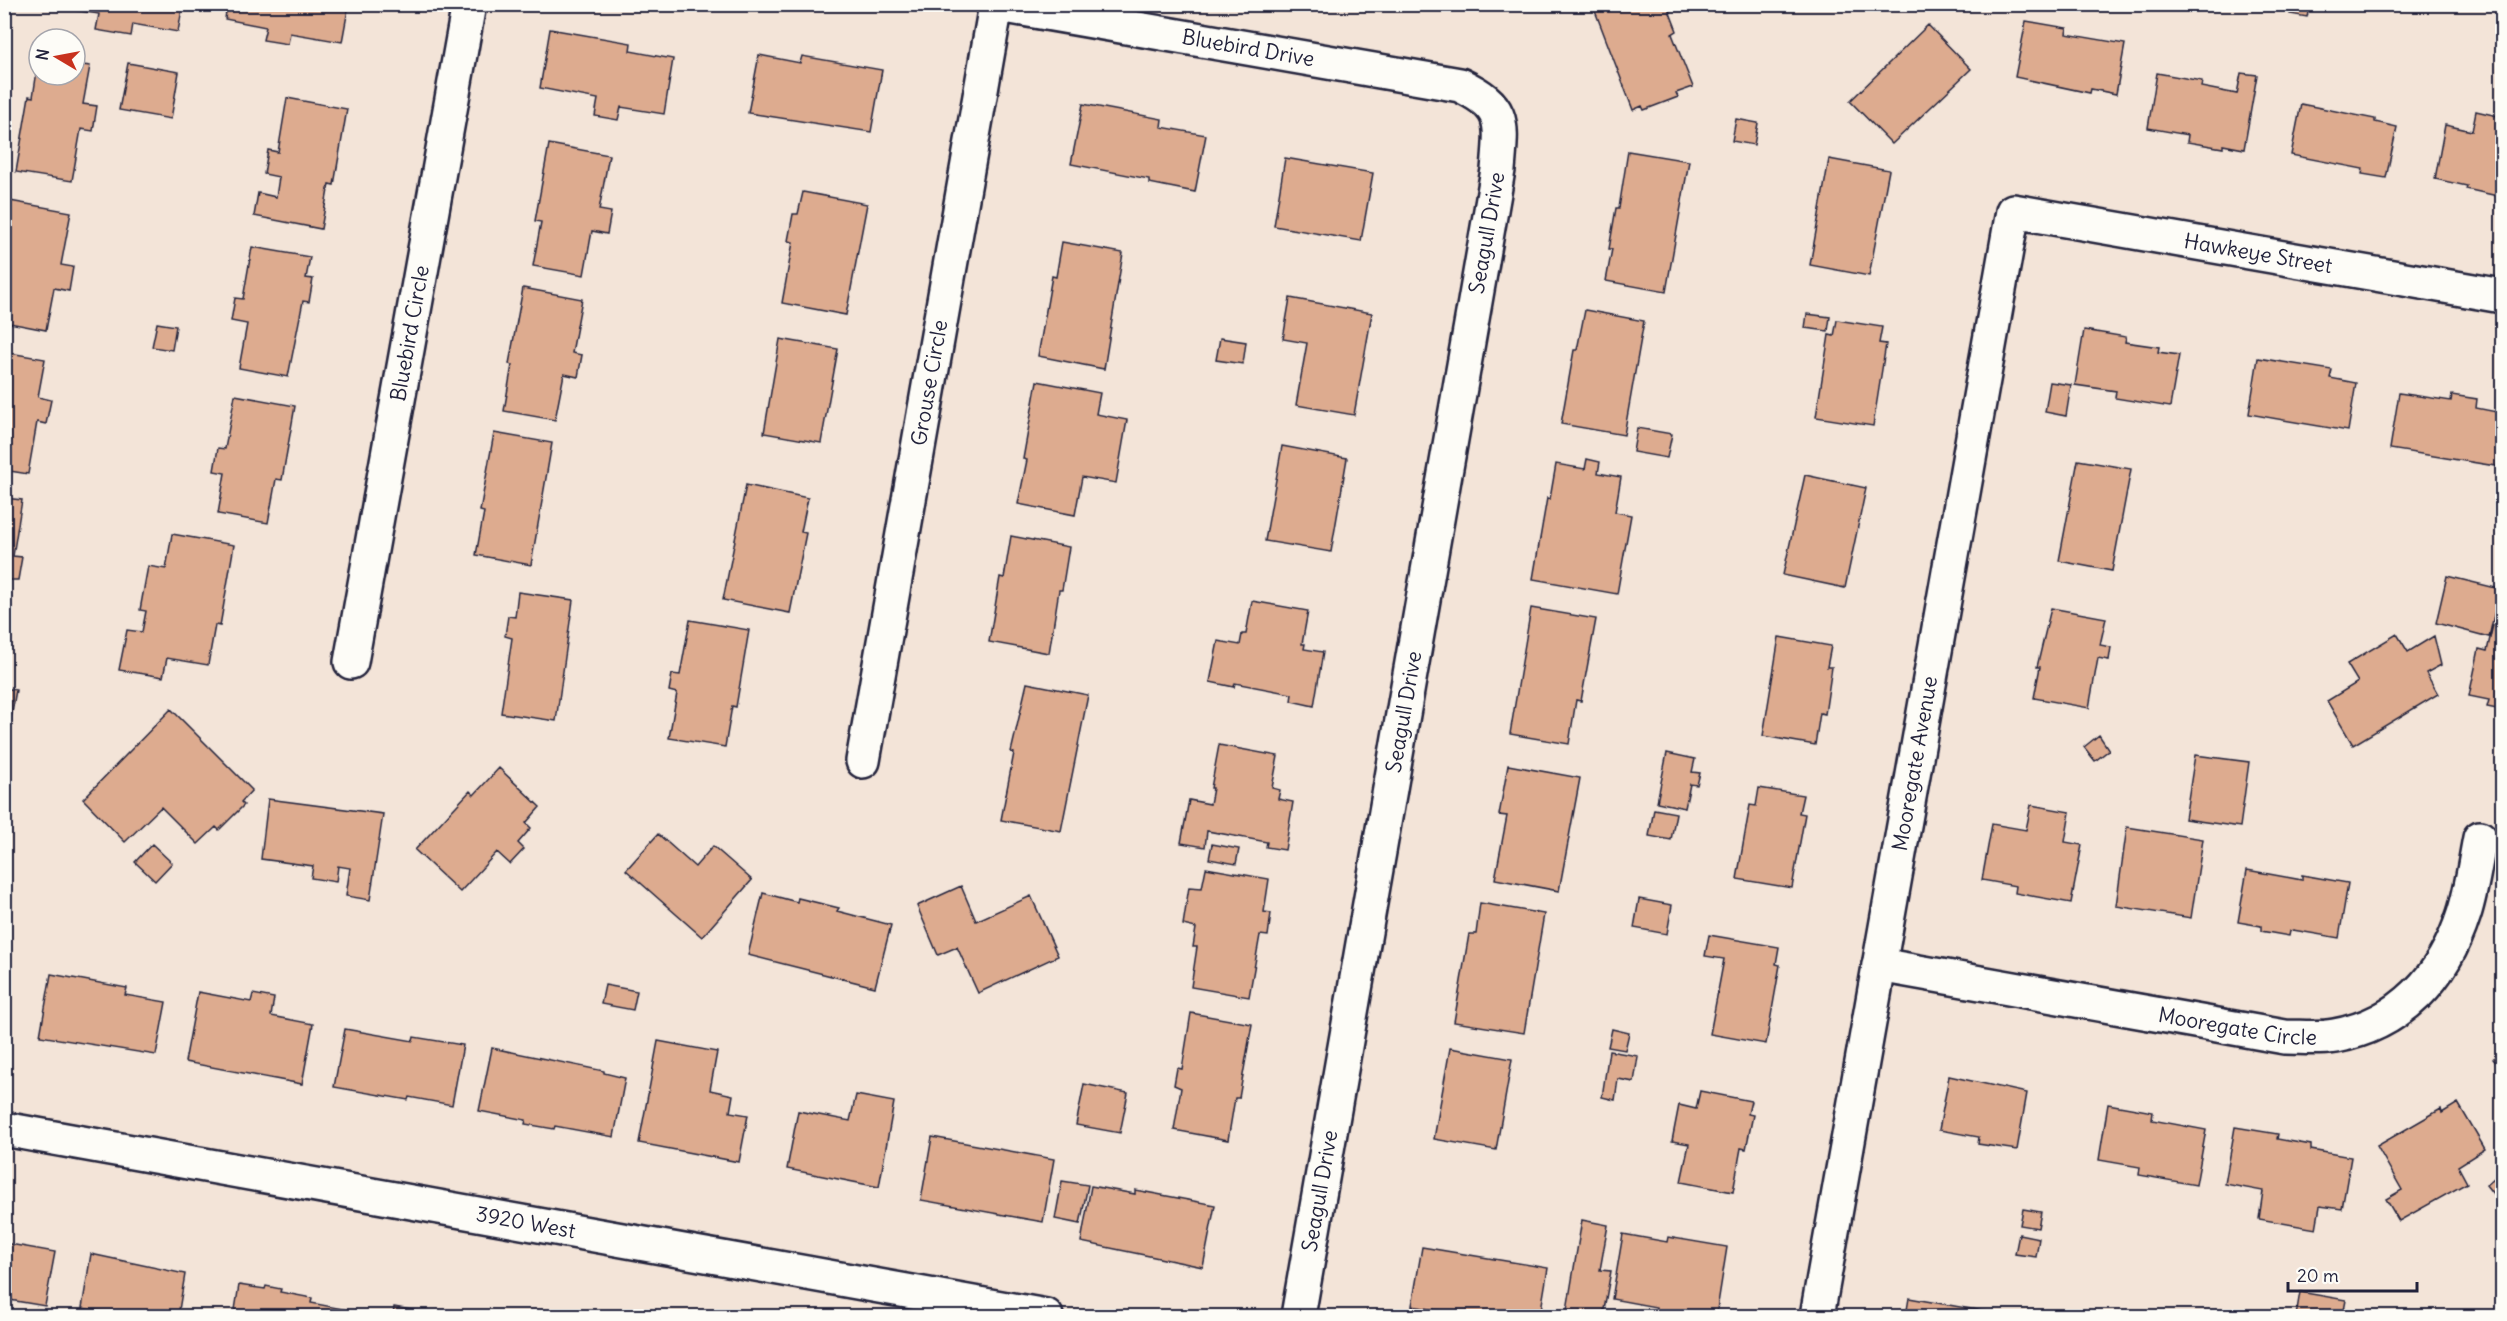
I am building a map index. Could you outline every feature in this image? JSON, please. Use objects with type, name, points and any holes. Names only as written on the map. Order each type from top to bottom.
[{"type":"street","name":"Bluebird Circle","points":[[351,662],[469,4]]},
{"type":"street","name":"Bluebird Drive","points":[[995,5],[1440,80],[1460,85],[1479,94],[1494,107]]},
{"type":"street","name":"Grouse Circle","points":[[863,760],[995,5]]},
{"type":"street","name":"Seagull Drive","points":[[1298,1317],[1498,170],[1500,127],[1494,107]]},
{"type":"street","name":"Hawkeye Street","points":[[2013,211],[2502,296]]},
{"type":"street","name":"Mooregate Avenue","points":[[1817,1317],[2013,211]]},
{"type":"street","name":"Mooregate Circle","points":[[1879,964],[2285,1037],[2334,1037],[2376,1025],[2406,1004],[2434,977],[2452,944],[2464,913],[2480,837]]},
{"type":"street","name":"3920 West","points":[[4,1129],[1046,1317]]},
{"type":"building","points":[[56,4],[183,4],[178,32],[133,24],[131,36],[96,30],[99,14],[56,7]]},
{"type":"building","points":[[227,4],[349,4],[342,42],[290,33],[288,44],[263,40],[266,27],[225,19]]},
{"type":"building","points":[[1611,4],[1662,4],[1663,7],[1667,5],[1677,31],[1672,34],[1693,87],[1676,93],[1678,97],[1644,110],[1642,106],[1633,110],[1595,11]]},
{"type":"building","points":[[2292,4],[2310,4],[2307,17],[2290,14]]},
{"type":"building","points":[[2026,21],[2067,28],[2066,34],[2125,44],[2116,94],[2091,89],[2090,93],[2015,77]]},
{"type":"building","points":[[1928,25],[1971,69],[1892,144],[1850,101]]},
{"type":"building","points":[[550,29],[631,43],[630,51],[673,59],[664,114],[621,107],[618,120],[595,116],[598,99],[540,88]]},
{"type":"building","points":[[759,55],[800,63],[802,56],[882,70],[871,132],[748,113]]},
{"type":"building","points":[[128,63],[179,72],[171,119],[119,110]]},
{"type":"building","points":[[87,66],[90,66],[87,82]]},
{"type":"building","points":[[2157,73],[2202,81],[2201,87],[2237,94],[2241,73],[2257,75],[2244,149],[2187,142],[2188,135],[2148,128]]},
{"type":"building","points":[[35,87],[86,87],[83,104],[97,106],[93,131],[81,129],[72,181],[16,172],[29,96],[33,97]]},
{"type":"building","points":[[287,98],[347,109],[334,185],[329,184],[321,229],[254,216],[258,193],[276,197],[279,177],[264,174],[268,150],[278,152]]},
{"type":"building","points":[[1083,104],[1162,119],[1161,127],[1206,135],[1195,192],[1149,183],[1149,179],[1071,164]]},
{"type":"building","points":[[2301,104],[2375,119],[2375,122],[2397,127],[2386,178],[2362,174],[2363,169],[2291,155]]},
{"type":"building","points":[[2476,111],[2502,117],[2502,197],[2435,179],[2445,125],[2472,131]]},
{"type":"building","points":[[1736,119],[1758,123],[1754,145],[1732,141]]},
{"type":"building","points":[[549,144],[609,155],[599,210],[611,212],[607,234],[592,231],[584,275],[533,266],[541,222],[535,221]]},
{"type":"building","points":[[1628,151],[1689,161],[1666,292],[1606,281],[1612,249],[1609,249],[1616,208],[1619,208]]},
{"type":"building","points":[[1285,158],[1373,173],[1361,241],[1274,226]]},
{"type":"building","points":[[1829,159],[1889,170],[1869,276],[1810,265]]},
{"type":"building","points":[[803,192],[867,204],[846,315],[782,303],[793,242],[788,241],[793,214],[798,214]]},
{"type":"building","points":[[10,201],[71,212],[61,265],[73,267],[69,291],[54,288],[46,330],[4,322],[4,233]]},
{"type":"building","points":[[1062,242],[1123,253],[1104,369],[1038,356],[1052,276],[1056,277]]},
{"type":"building","points":[[252,247],[310,257],[306,278],[313,279],[309,302],[303,301],[288,377],[239,368],[247,324],[231,321],[235,298],[243,299]]},
{"type":"building","points":[[523,288],[582,299],[572,353],[582,355],[578,377],[564,374],[555,420],[504,411],[512,365],[509,364]]},
{"type":"building","points":[[1290,298],[1372,313],[1354,415],[1296,405],[1307,343],[1283,339]]},
{"type":"building","points":[[1585,310],[1644,321],[1624,435],[1561,424],[1574,350],[1577,350]]},
{"type":"building","points":[[1807,314],[1830,317],[1828,331],[1805,328]]},
{"type":"building","points":[[1837,320],[1882,327],[1879,343],[1886,344],[1873,426],[1816,417],[1829,335],[1834,336]]},
{"type":"building","points":[[157,323],[176,326],[172,350],[152,347]]},
{"type":"building","points":[[2084,330],[2126,337],[2125,342],[2159,347],[2158,352],[2179,355],[2170,407],[2115,398],[2116,391],[2075,385]]},
{"type":"building","points":[[1220,338],[1246,342],[1243,364],[1216,360]]},
{"type":"building","points":[[780,339],[838,349],[821,443],[764,433]]},
{"type":"building","points":[[4,352],[45,359],[38,397],[51,400],[46,424],[37,422],[28,474],[4,470]]},
{"type":"building","points":[[2258,358],[2332,370],[2330,378],[2356,383],[2348,431],[2249,414]]},
{"type":"building","points":[[1037,381],[1100,393],[1096,414],[1127,420],[1116,483],[1082,477],[1075,515],[1018,504],[1027,460],[1023,459]]},
{"type":"building","points":[[2050,382],[2071,385],[2066,416],[2045,412]]},
{"type":"building","points":[[2399,393],[2451,401],[2452,395],[2477,399],[2476,408],[2502,413],[2502,467],[2390,449]]},
{"type":"building","points":[[235,395],[295,406],[282,480],[276,479],[268,523],[218,514],[225,473],[214,471],[218,448],[225,449]]},
{"type":"building","points":[[1637,428],[1672,434],[1667,458],[1633,452]]},
{"type":"building","points":[[494,433],[552,443],[531,565],[476,555],[484,512],[480,511]]},
{"type":"building","points":[[1282,446],[1347,458],[1331,552],[1265,541]]},
{"type":"building","points":[[1587,459],[1600,462],[1598,473],[1621,477],[1615,512],[1631,515],[1617,594],[1533,579],[1547,498],[1550,499],[1556,464],[1585,469]]},
{"type":"building","points":[[2078,460],[2131,469],[2112,571],[2059,561]]},
{"type":"building","points":[[1805,475],[1866,488],[1845,588],[1783,575]]},
{"type":"building","points":[[746,485],[808,498],[801,532],[806,533],[790,613],[723,600]]},
{"type":"building","points":[[4,498],[22,500],[13,556],[22,557],[18,580],[4,580]]},
{"type":"building","points":[[172,534],[234,545],[220,626],[215,625],[208,665],[167,658],[163,677],[119,670],[127,630],[142,632],[146,611],[140,610],[148,566],[166,569]]},
{"type":"building","points":[[1011,536],[1069,547],[1062,590],[1059,590],[1049,653],[989,642],[1000,577],[1004,578]]},
{"type":"building","points":[[2447,576],[2500,589],[2489,637],[2436,623]]},
{"type":"building","points":[[518,592],[573,600],[556,721],[501,713],[512,638],[505,636],[508,616],[515,617]]},
{"type":"building","points":[[1252,601],[1308,611],[1302,644],[1305,644],[1304,649],[1323,652],[1314,706],[1291,701],[1292,694],[1235,683],[1234,687],[1210,682],[1218,641],[1240,645],[1242,634],[1246,634]]},
{"type":"building","points":[[1531,608],[1596,619],[1581,701],[1576,700],[1569,744],[1510,734]]},
{"type":"building","points":[[2051,608],[2106,618],[2100,645],[2111,647],[2109,660],[2098,658],[2089,708],[2034,698],[2040,667],[2037,667]]},
{"type":"building","points":[[690,620],[749,630],[736,707],[732,706],[725,747],[669,738],[677,693],[669,691],[672,674],[680,675]]},
{"type":"building","points":[[2493,625],[2502,627],[2502,710],[2487,707],[2489,700],[2469,696],[2479,649],[2487,651]]},
{"type":"building","points":[[2397,634],[2408,652],[2434,636],[2441,665],[2426,673],[2438,694],[2353,745],[2327,701],[2358,682],[2347,664]]},
{"type":"building","points":[[1779,637],[1831,646],[1827,667],[1832,667],[1825,714],[1820,713],[1815,745],[1763,736]]},
{"type":"building","points":[[1027,683],[1088,695],[1061,831],[1001,820],[1014,753],[1011,752]]},
{"type":"building","points":[[4,688],[16,690],[8,735],[4,734]]},
{"type":"building","points":[[171,709],[252,790],[241,802],[244,805],[219,830],[216,827],[198,844],[161,807],[125,842],[83,799]]},
{"type":"building","points":[[2099,735],[2109,750],[2095,761],[2084,747]]},
{"type":"building","points":[[1219,745],[1278,756],[1272,788],[1280,790],[1278,799],[1293,802],[1285,850],[1266,847],[1267,842],[1207,831],[1205,847],[1181,843],[1189,800],[1210,804]]},
{"type":"building","points":[[1667,753],[1695,759],[1692,772],[1700,773],[1697,785],[1690,784],[1685,808],[1657,802]]},
{"type":"building","points":[[2195,755],[2249,762],[2240,827],[2185,819]]},
{"type":"building","points":[[1508,765],[1580,778],[1559,891],[1495,879],[1507,816],[1499,815]]},
{"type":"building","points":[[499,768],[540,807],[526,823],[531,828],[518,843],[524,849],[510,864],[497,852],[460,892],[415,850],[470,791],[474,795]]},
{"type":"building","points":[[1759,788],[1803,795],[1799,813],[1805,814],[1792,888],[1737,879],[1750,805],[1756,806]]},
{"type":"building","points":[[268,799],[383,814],[370,900],[346,896],[350,868],[338,866],[336,882],[311,878],[313,866],[261,859]]},
{"type":"building","points":[[2031,805],[2070,812],[2065,842],[2082,845],[2071,903],[2015,893],[2016,886],[1982,880],[1992,824],[2026,830]]},
{"type":"building","points":[[1654,809],[1676,813],[1671,840],[1649,836]]},
{"type":"building","points":[[2127,827],[2203,839],[2191,918],[2116,906]]},
{"type":"building","points":[[658,834],[695,867],[713,846],[752,880],[702,937],[626,870]]},
{"type":"building","points":[[152,844],[172,863],[155,881],[135,862]]},
{"type":"building","points":[[1212,844],[1239,849],[1236,864],[1209,859]]},
{"type":"building","points":[[1206,868],[1269,879],[1264,912],[1271,913],[1268,936],[1260,935],[1249,997],[1191,987],[1197,947],[1193,947],[1196,928],[1183,925],[1189,887],[1202,888]]},
{"type":"building","points":[[2247,870],[2302,880],[2302,875],[2348,883],[2339,938],[2293,930],[2290,931],[2289,936],[2261,931],[2261,926],[2238,922]]},
{"type":"building","points":[[961,886],[976,921],[1031,896],[1058,956],[978,993],[957,947],[938,955],[917,906]]},
{"type":"building","points":[[763,893],[797,902],[798,898],[839,908],[837,911],[891,925],[875,987],[748,955]]},
{"type":"building","points":[[1639,899],[1672,905],[1667,934],[1634,928]]},
{"type":"building","points":[[1480,903],[1544,914],[1524,1033],[1454,1022],[1469,934],[1476,934]]},
{"type":"building","points":[[1709,935],[1779,947],[1776,964],[1780,965],[1766,1044],[1710,1034],[1724,959],[1705,956]]},
{"type":"building","points":[[51,974],[127,988],[125,995],[166,1002],[156,1055],[40,1036]]},
{"type":"building","points":[[605,985],[637,991],[633,1010],[601,1004]]},
{"type":"building","points":[[198,992],[251,1002],[253,994],[274,998],[271,1016],[313,1024],[302,1084],[185,1062]]},
{"type":"building","points":[[1191,1013],[1252,1024],[1239,1098],[1235,1098],[1228,1140],[1174,1130],[1181,1088],[1174,1085],[1177,1068],[1182,1069]]},
{"type":"building","points":[[345,1029],[413,1041],[414,1037],[463,1045],[452,1105],[334,1087]]},
{"type":"building","points":[[1612,1029],[1629,1033],[1625,1050],[1608,1047]]},
{"type":"building","points":[[658,1041],[717,1052],[710,1090],[733,1095],[730,1112],[748,1115],[739,1162],[639,1143]]},
{"type":"building","points":[[492,1048],[604,1071],[604,1073],[625,1078],[614,1137],[555,1126],[554,1129],[525,1124],[526,1120],[479,1111]]},
{"type":"building","points":[[1450,1048],[1512,1059],[1496,1150],[1434,1139]]},
{"type":"building","points":[[2502,1048],[2502,1069],[2493,1059]]},
{"type":"building","points":[[1609,1051],[1638,1056],[1634,1082],[1618,1079],[1615,1100],[1602,1097]]},
{"type":"building","points":[[1949,1076],[2027,1093],[2017,1150],[1978,1144],[1979,1137],[1939,1130]]},
{"type":"building","points":[[1084,1084],[1128,1093],[1120,1133],[1076,1125]]},
{"type":"building","points":[[1700,1091],[1751,1101],[1748,1114],[1753,1115],[1746,1149],[1741,1148],[1733,1192],[1681,1182],[1689,1144],[1672,1141],[1679,1105],[1696,1109]]},
{"type":"building","points":[[856,1095],[894,1102],[879,1187],[787,1169],[798,1111],[850,1121]]},
{"type":"building","points":[[2458,1103],[2485,1149],[2458,1166],[2467,1183],[2399,1221],[2386,1199],[2402,1190],[2377,1146],[2441,1109],[2442,1113]]},
{"type":"building","points":[[2108,1104],[2153,1112],[2152,1120],[2206,1130],[2196,1185],[2139,1175],[2140,1167],[2099,1160]]},
{"type":"building","points":[[2235,1127],[2278,1134],[2277,1139],[2311,1145],[2311,1150],[2351,1157],[2342,1209],[2320,1206],[2316,1229],[2259,1219],[2263,1191],[2225,1184]]},
{"type":"building","points":[[932,1137],[1054,1159],[1043,1222],[921,1200]]},
{"type":"building","points":[[2502,1171],[2502,1205],[2486,1185]]},
{"type":"building","points":[[1062,1181],[1088,1185],[1080,1224],[1055,1219]]},
{"type":"building","points":[[1091,1186],[1135,1194],[1135,1190],[1215,1205],[1203,1267],[1081,1242]]},
{"type":"building","points":[[2023,1209],[2041,1212],[2038,1228],[2020,1225]]},
{"type":"building","points":[[1582,1220],[1608,1225],[1600,1270],[1611,1271],[1603,1315],[1567,1310]]},
{"type":"building","points":[[1623,1234],[1667,1242],[1668,1237],[1727,1247],[1716,1316],[1655,1316],[1656,1307],[1612,1299]]},
{"type":"building","points":[[2019,1234],[2039,1238],[2036,1257],[2015,1254]]},
{"type":"building","points":[[4,1243],[55,1252],[45,1306],[4,1299]]},
{"type":"building","points":[[1422,1247],[1548,1268],[1540,1316],[1461,1316],[1462,1314],[1412,1306]]},
{"type":"building","points":[[91,1254],[185,1274],[178,1316],[116,1316],[116,1314],[82,1308]]},
{"type":"building","points":[[239,1285],[281,1289],[280,1292],[312,1298],[311,1303],[348,1310],[347,1316],[234,1316]]},
{"type":"building","points":[[2300,1292],[2346,1300],[2343,1316],[2296,1316]]},
{"type":"building","points":[[1909,1298],[2011,1316],[1906,1316]]},
{"type":"building","points":[[394,1307],[429,1313],[428,1316],[393,1316]]}]
